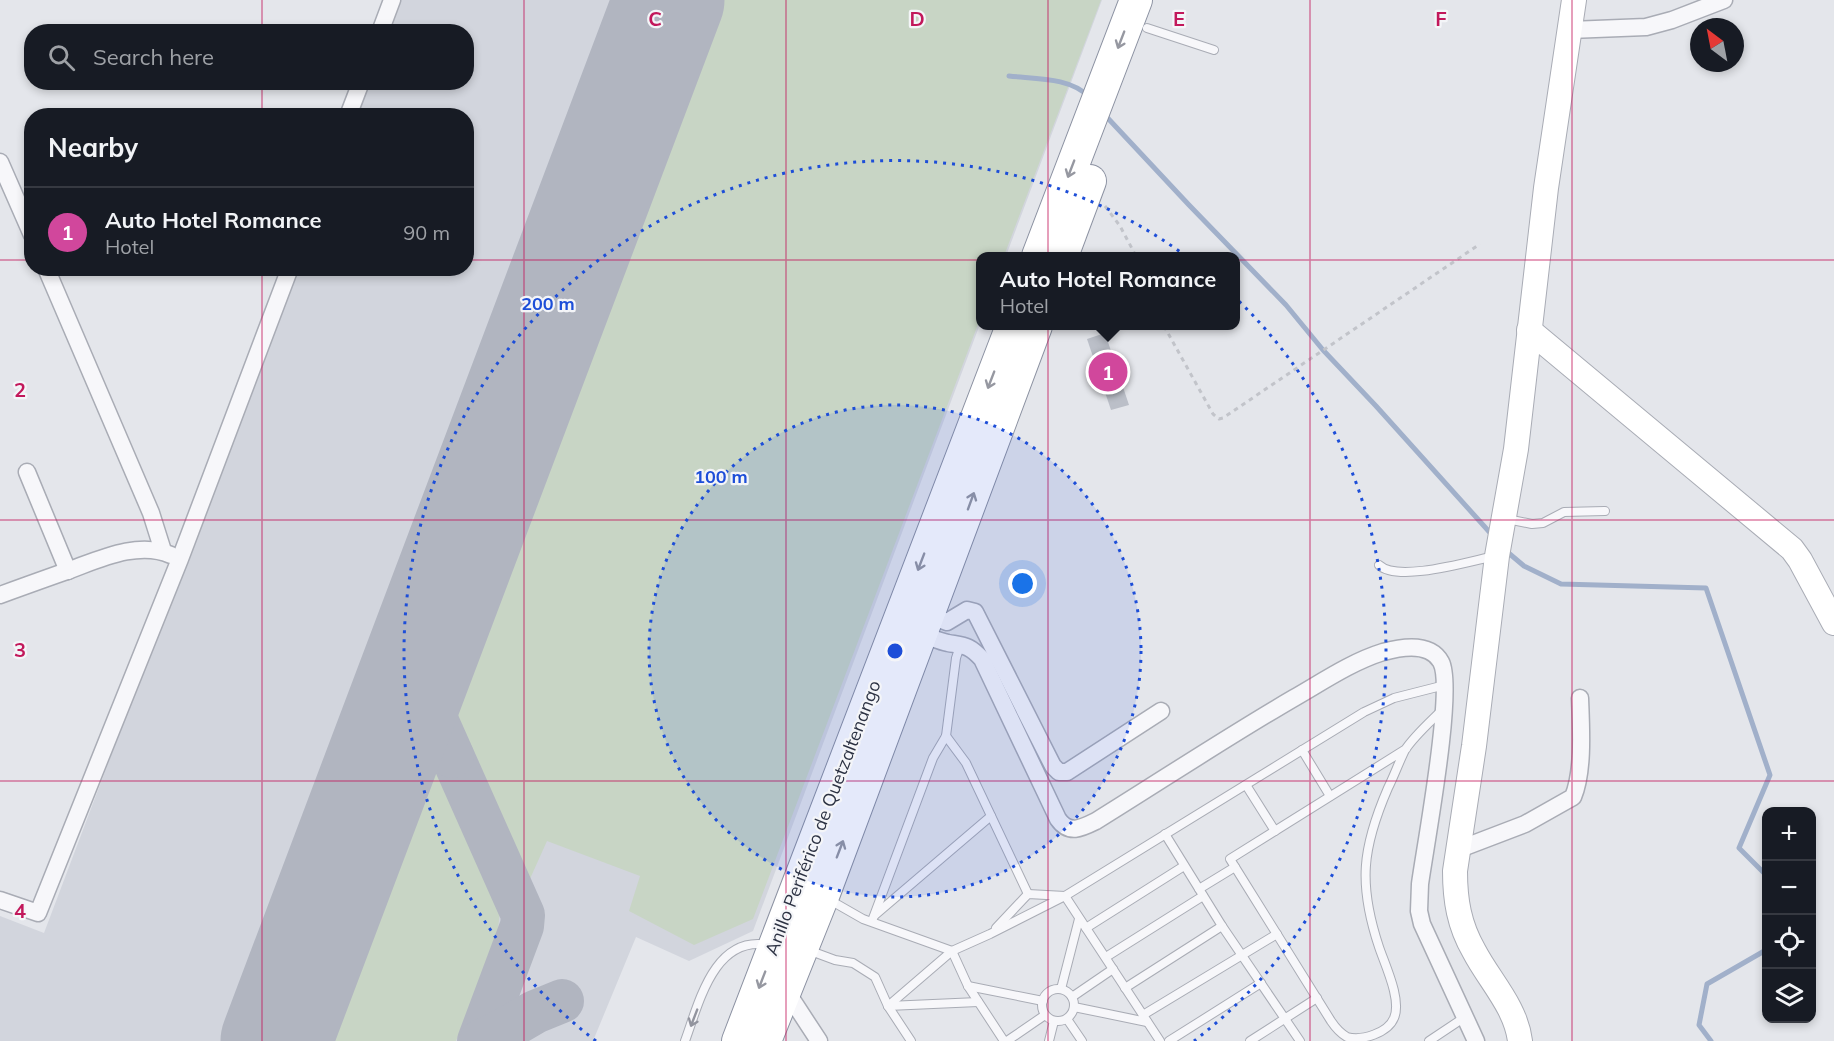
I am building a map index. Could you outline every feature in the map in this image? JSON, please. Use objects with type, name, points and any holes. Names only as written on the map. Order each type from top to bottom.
[{"type":"highway","points":[[1040,252],[1105,110],[1147,9]]},
{"type":"highway","points":[[1064,252],[1088,187],[1105,110]]},
{"type":"highway","name":"Anillo Periférico de Quetzaltenango","points":[[765,1041],[785,989],[788,947],[1011,330]]},
{"type":"highway","name":"Anillo Periférico de Quetzaltenango","points":[[738,1041],[788,947],[822,896],[1035,330]]},
{"type":"street","points":[[383,24],[392,0]]},
{"type":"street","points":[[1520,1041],[1516,1022],[1474,951],[1461,922],[1455,891],[1457,850],[1474,746],[1497,556],[1516,449],[1546,188],[1574,0]]},
{"type":"street","points":[[1570,30],[1646,27],[1672,20],[1724,0]]},
{"type":"street","points":[[351,108],[358,90]]},
{"type":"street","points":[[0,162],[24,217]]},
{"type":"street","points":[[49,276],[151,513],[163,551]]},
{"type":"street","points":[[0,900],[38,914],[180,559],[287,276]]},
{"type":"street","points":[[1529,330],[1792,549],[1834,623]]},
{"type":"street","points":[[27,472],[68,571]]},
{"type":"street","points":[[0,595],[116,554],[149,550],[163,551],[180,559]]},
{"type":"street","points":[[924,625],[947,622],[967,610],[975,612],[1053,766],[1059,772],[1067,772],[1161,711]]},
{"type":"street","points":[[924,625],[949,643],[961,643],[975,652],[987,669],[1058,819],[1068,829],[1075,830],[1096,821],[1335,675],[1383,652],[1407,647],[1423,648],[1435,654],[1444,672],[1444,707],[1420,884],[1419,911],[1428,938],[1476,1041]]},
{"type":"street","points":[[1457,850],[1525,824],[1573,796],[1577,786],[1580,751],[1580,698]]},
{"type":"street","points":[[785,989],[819,1041]]},
{"type":"lane","points":[[1147,9],[1214,50]]},
{"type":"lane","points":[[1503,522],[1543,523],[1564,512],[1605,511]]},
{"type":"lane","points":[[1380,565],[1389,572],[1416,572],[1497,556]]},
{"type":"lane","points":[[873,918],[933,758],[946,736],[956,658],[961,643]]},
{"type":"lane","points":[[888,1006],[952,951],[1065,896],[1379,703],[1445,685]]},
{"type":"lane","points":[[1406,749],[1370,834],[1364,871],[1366,902],[1395,999],[1394,1018],[1377,1034],[1354,1039],[1338,1030],[1230,859],[1406,749],[1444,707]]},
{"type":"lane","points":[[946,736],[966,763],[1028,894]]},
{"type":"lane","points":[[1302,750],[1330,796]]},
{"type":"lane","points":[[1246,785],[1275,831]]},
{"type":"lane","points":[[873,918],[991,816]]},
{"type":"lane","points":[[1165,834],[1241,956],[1300,1041]]},
{"type":"lane","points":[[1086,928],[1184,866]]},
{"type":"lane","points":[[1106,957],[1201,893],[1235,867]]},
{"type":"lane","points":[[990,934],[1028,894],[1065,896]]},
{"type":"lane","points":[[822,896],[863,919],[873,918],[952,951],[968,986],[1005,1041],[1045,1015]]},
{"type":"lane","points":[[1065,896],[1160,1041]]},
{"type":"lane","points":[[1061,989],[1079,919]]},
{"type":"lane","points":[[1125,988],[1222,926]]},
{"type":"lane","points":[[1074,1007],[1145,1018],[1277,934]]},
{"type":"lane","points":[[685,1041],[706,985],[718,965],[735,950],[750,944],[788,947],[853,963],[875,977],[888,1006],[911,1041]]},
{"type":"lane","points":[[1072,997],[1113,969]]},
{"type":"lane","points":[[1169,1041],[1261,983]]},
{"type":"lane","points":[[968,986],[1043,1001]]},
{"type":"lane","points":[[1061,989],[1072,997],[1074,1007],[1067,1019],[1054,1021],[1045,1015],[1042,1006],[1044,997],[1052,991],[1061,989]]},
{"type":"lane","points":[[1250,1041],[1317,999]]},
{"type":"lane","points":[[888,1006],[978,1002]]},
{"type":"lane","points":[[1429,1041],[1465,1017]]},
{"type":"lane","points":[[1067,1019],[1082,1041]]},
{"type":"lane","points":[[1049,1041],[1054,1021]]},
{"type":"path","points":[[1088,187],[1106,206],[1134,252]]},
{"type":"path","points":[[1166,330],[1213,414],[1223,418],[1480,244]]},
{"type":"shaded area","points":[[398,0],[1102,0],[1008,252],[976,252],[978,330],[753,931],[689,961],[636,937],[593,1041],[0,1041],[0,916],[44,933],[292,276],[474,276],[474,108],[357,108],[363,90],[474,90],[474,24],[389,24]]},
{"type":"green space","points":[[698,0],[1101,0],[1006,252],[976,252],[976,330],[753,919],[694,945],[629,911],[640,876],[547,841],[529,881],[448,711],[441,687],[451,649]]},
{"type":"green space","points":[[420,767],[434,770],[445,780],[493,885],[500,912],[497,936],[456,1041],[302,1041],[401,780]]},
{"type":"building","points":[[1105,333],[1129,405],[1111,410],[1087,339]]},
{"type":"waterway","points":[[1009,76],[1062,82],[1081,90],[1089,97]]},
{"type":"waterway","points":[[1103,113],[1235,252]]},
{"type":"waterway","points":[[1240,258],[1286,305],[1323,350],[1493,536]]},
{"type":"waterway","points":[[1505,550],[1524,566],[1561,584],[1706,588],[1770,775],[1739,848],[1762,871]]},
{"type":"waterway","points":[[1711,1041],[1699,1025],[1707,984],[1762,952]]},
{"type":"taxiway","points":[[443,598],[427,657],[427,677],[432,705],[438,724],[523,915],[522,926],[479,1041]]},
{"type":"taxiway","points":[[375,781],[390,757],[408,741],[418,737],[429,738],[440,744],[452,756]]},
{"type":"taxiway","points":[[481,1041],[535,1012],[562,1001]]},
{"type":"runway","points":[[276,1041],[669,0]]},
{"type":"place","name":"Auto Hotel Romance","points":[[1108,372]]}]
